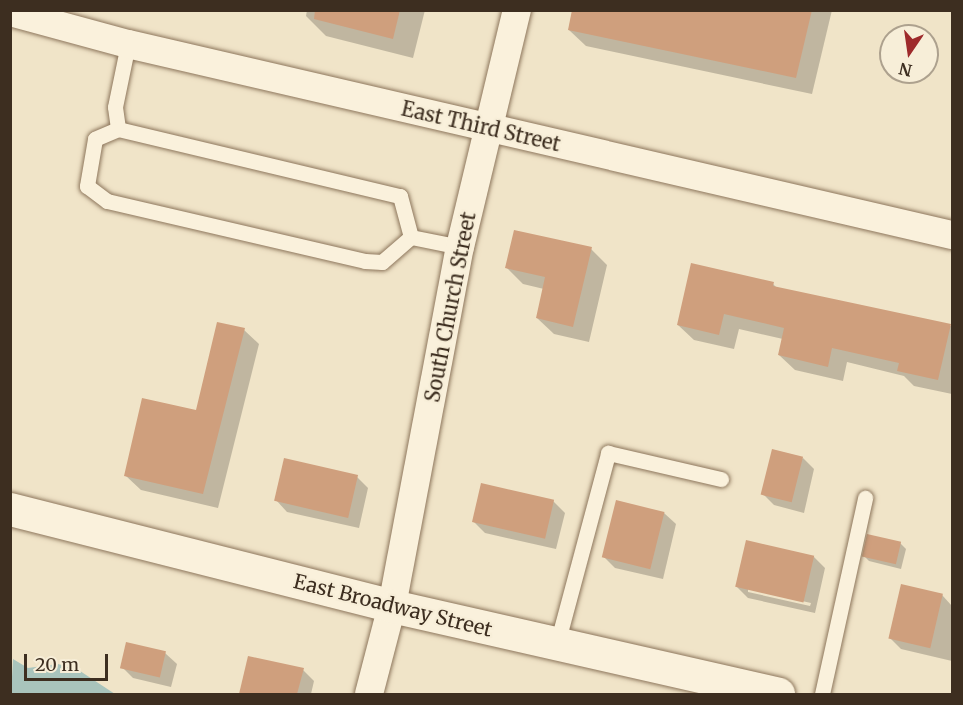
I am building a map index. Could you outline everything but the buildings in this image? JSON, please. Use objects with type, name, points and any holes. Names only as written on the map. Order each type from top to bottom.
[{"type":"street","name":"South Church Street","points":[[369,694],[392,606],[460,247],[517,10]]},
{"type":"street","name":"East Third Street","points":[[10,12],[45,15],[128,44],[952,235]]},
{"type":"street","name":"East Broadway Street","points":[[10,509],[392,606],[778,694]]},
{"type":"lane","points":[[118,129],[115,107],[128,44]]},
{"type":"lane","points":[[118,129],[400,196],[411,237],[382,262],[365,261],[107,201],[87,186],[95,140],[118,129]]},
{"type":"lane","points":[[411,237],[460,247]]},
{"type":"lane","points":[[557,644],[608,453],[721,479]]},
{"type":"lane","points":[[822,694],[865,498]]},
{"type":"water","points":[[13,659],[28,668],[58,664],[80,671],[115,694],[11,694]]}]
